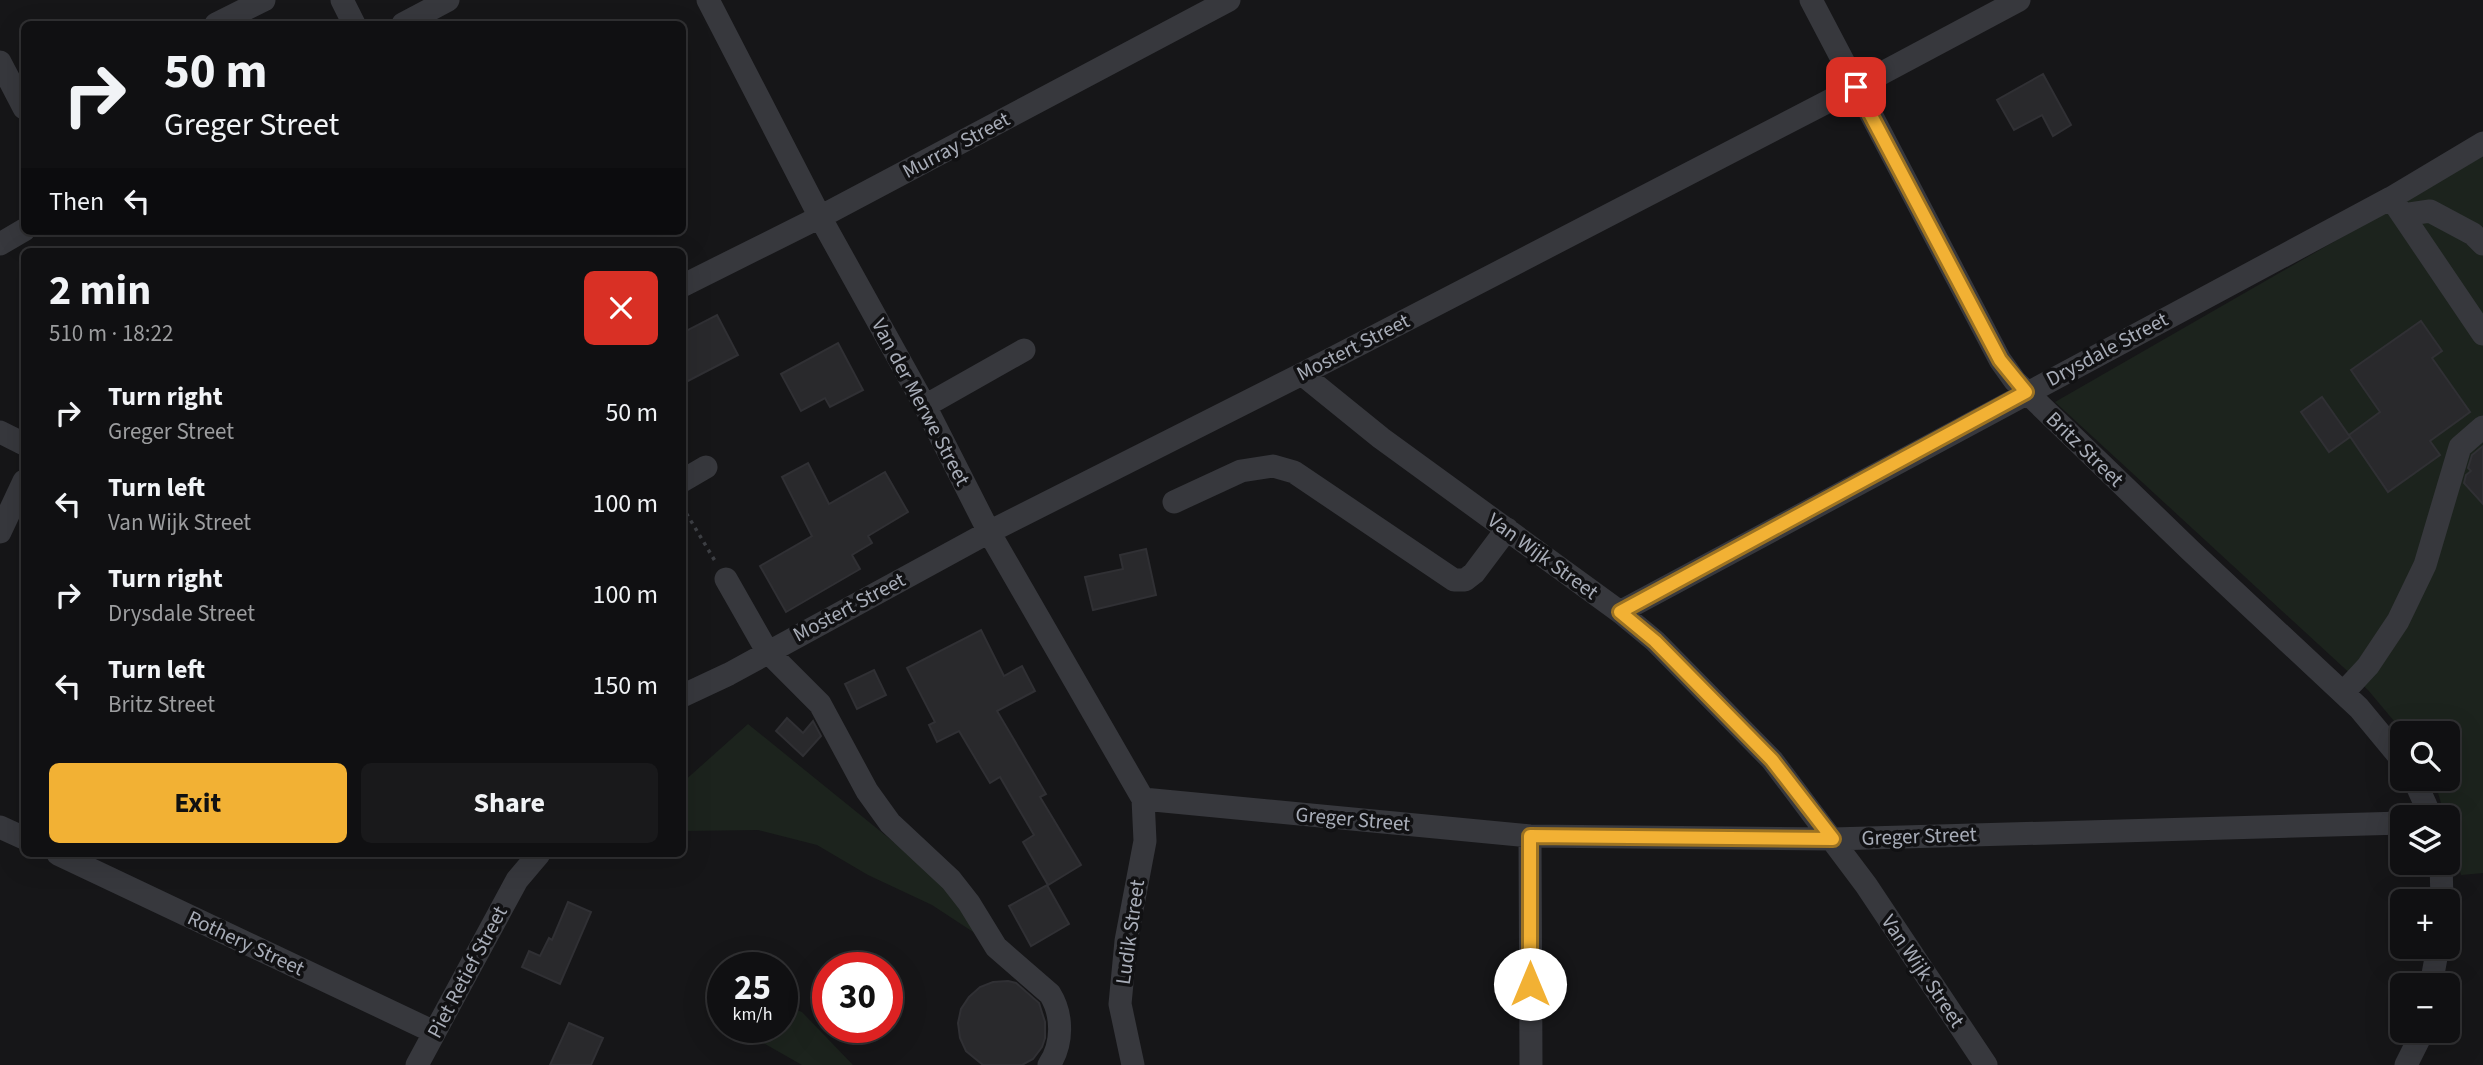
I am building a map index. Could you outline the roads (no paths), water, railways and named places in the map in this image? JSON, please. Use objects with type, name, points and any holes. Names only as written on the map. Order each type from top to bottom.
[{"type":"street","points":[[222,21],[264,0]]},
{"type":"street","points":[[342,0],[352,21]]},
{"type":"street","points":[[409,21],[448,0]]},
{"type":"street","name":"Van der Merwe Street","points":[[708,0],[820,217],[925,406],[989,532],[1143,799]]},
{"type":"street","name":"Murray Street","points":[[686,284],[820,217],[1229,0]]},
{"type":"street","name":"Britz Street","points":[[1811,0],[2000,360],[2026,392],[2359,708],[2390,745]]},
{"type":"street","name":"Mostert Street","points":[[686,697],[989,532],[1302,374],[2019,0]]},
{"type":"street","points":[[0,62],[21,102]]},
{"type":"street","name":"Drysdale Street","points":[[1620,612],[2026,392],[2397,206],[2483,144]]},
{"type":"street","points":[[2397,206],[2430,211],[2473,234],[2483,244]]},
{"type":"street","points":[[2397,206],[2483,334]]},
{"type":"street","points":[[0,244],[21,232]]},
{"type":"street","points":[[925,406],[1024,350]]},
{"type":"street","name":"Van Wijk Street","points":[[1302,374],[1381,438],[1620,612],[1655,641],[1772,760],[1833,839],[1986,1065]]},
{"type":"street","points":[[2343,693],[2368,666],[2398,621],[2426,565],[2460,447],[2483,427]]},
{"type":"street","points":[[0,432],[21,442]]},
{"type":"street","points":[[1174,502],[1241,471],[1273,466],[1294,472],[1454,580],[1465,580],[1474,573],[1507,529]]},
{"type":"street","points":[[686,479],[706,467]]},
{"type":"street","points":[[0,532],[21,487]]},
{"type":"street","points":[[726,579],[767,651],[820,704],[867,791],[890,823],[951,880],[970,903],[996,947],[1050,994],[1056,1004],[1060,1025],[1054,1058],[1049,1065]]},
{"type":"street","name":"Greger Street","points":[[1143,799],[1530,836],[1833,839],[2390,823]]},
{"type":"street","name":"Ludik Street","points":[[1133,1065],[1120,1004],[1126,941],[1145,841],[1143,799]]},
{"type":"street","points":[[0,827],[21,837]]},
{"type":"street","points":[[1530,836],[1531,1065]]},
{"type":"street","name":"Rothery Street","points":[[64,857],[434,1032]]},
{"type":"street","name":"Piet Retief Street","points":[[517,880],[518,857]]},
{"type":"street","name":"Piet Retief Street","points":[[421,1064],[434,1032],[517,880],[536,857]]},
{"type":"street","points":[[2406,1065],[2417,1043]]}]
